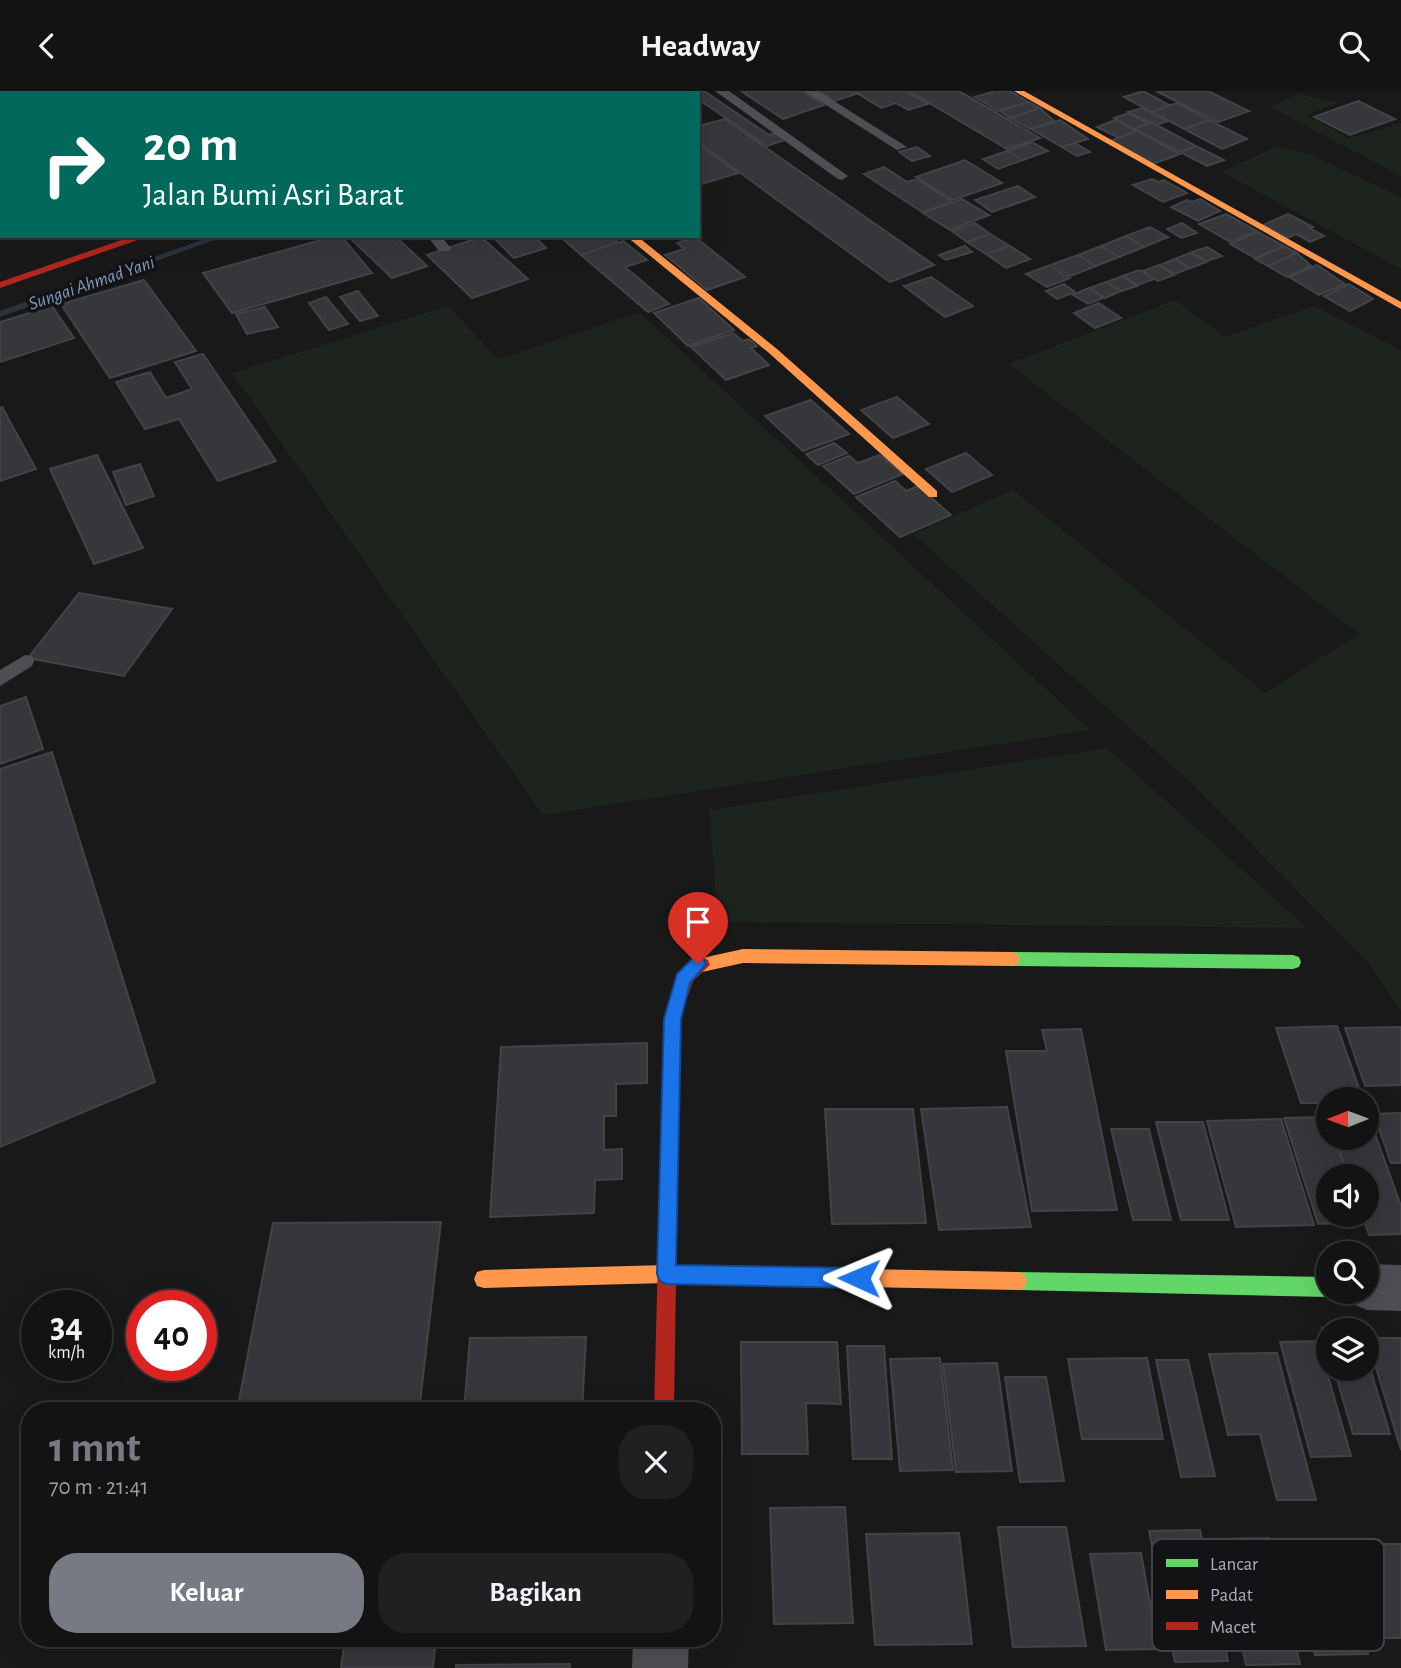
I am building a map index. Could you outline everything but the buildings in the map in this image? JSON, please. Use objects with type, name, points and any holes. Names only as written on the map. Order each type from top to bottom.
[{"type":"main road","points":[[1018,91],[1401,306]]},
{"type":"main road","points":[[0,285],[138,238]]},
{"type":"main road","points":[[633,238],[773,351],[933,494]]},
{"type":"main road","points":[[664,1402],[672,1019],[683,979],[698,964],[743,956],[1293,962]]},
{"type":"main road","points":[[484,1279],[666,1274],[1316,1287]]},
{"type":"street","points":[[1379,1287],[1401,1288]]},
{"type":"street","points":[[660,1647],[660,1668]]},
{"type":"lane","points":[[721,91],[842,176]]},
{"type":"lane","points":[[810,91],[901,147]]},
{"type":"lane","points":[[435,238],[444,248]]},
{"type":"lane","points":[[0,679],[24,661]]},
{"type":"shaded area","points":[[1298,94],[1339,103],[1306,115],[1349,138],[1401,123],[1401,176],[1270,107]]},
{"type":"shaded area","points":[[1277,146],[1309,154],[1401,197],[1401,269],[1222,172]]},
{"type":"shaded area","points":[[1175,300],[1225,337],[1314,306],[1401,350],[1401,1011],[1369,963],[1190,782],[913,534],[1013,490],[1265,693],[1359,634],[1009,364]]},
{"type":"shaded area","points":[[448,306],[498,359],[639,312],[1090,730],[543,815],[232,373]]},
{"type":"shaded area","points":[[1107,748],[1307,928],[718,922],[709,810]]},
{"type":"waterway","name":"Sungai Ahmad Yani","points":[[0,314],[216,238]]},
{"type":"traffic: fast","points":[[1012,959],[1293,962]]},
{"type":"traffic: fast","points":[[1017,1281],[1316,1287]]},
{"type":"traffic: slow","points":[[1018,91],[1401,306]]},
{"type":"traffic: slow","points":[[633,238],[773,351],[933,494]]},
{"type":"traffic: slow","points":[[702,965],[743,956],[1012,959]]},
{"type":"traffic: slow","points":[[484,1279],[666,1274],[1017,1281]]},
{"type":"traffic: jam","points":[[0,285],[138,238]]},
{"type":"traffic: jam","points":[[664,1402],[672,1019],[686,977],[702,965]]},
{"type":"route","points":[[698,964],[683,979],[672,1019],[666,1274],[859,1278]]}]
